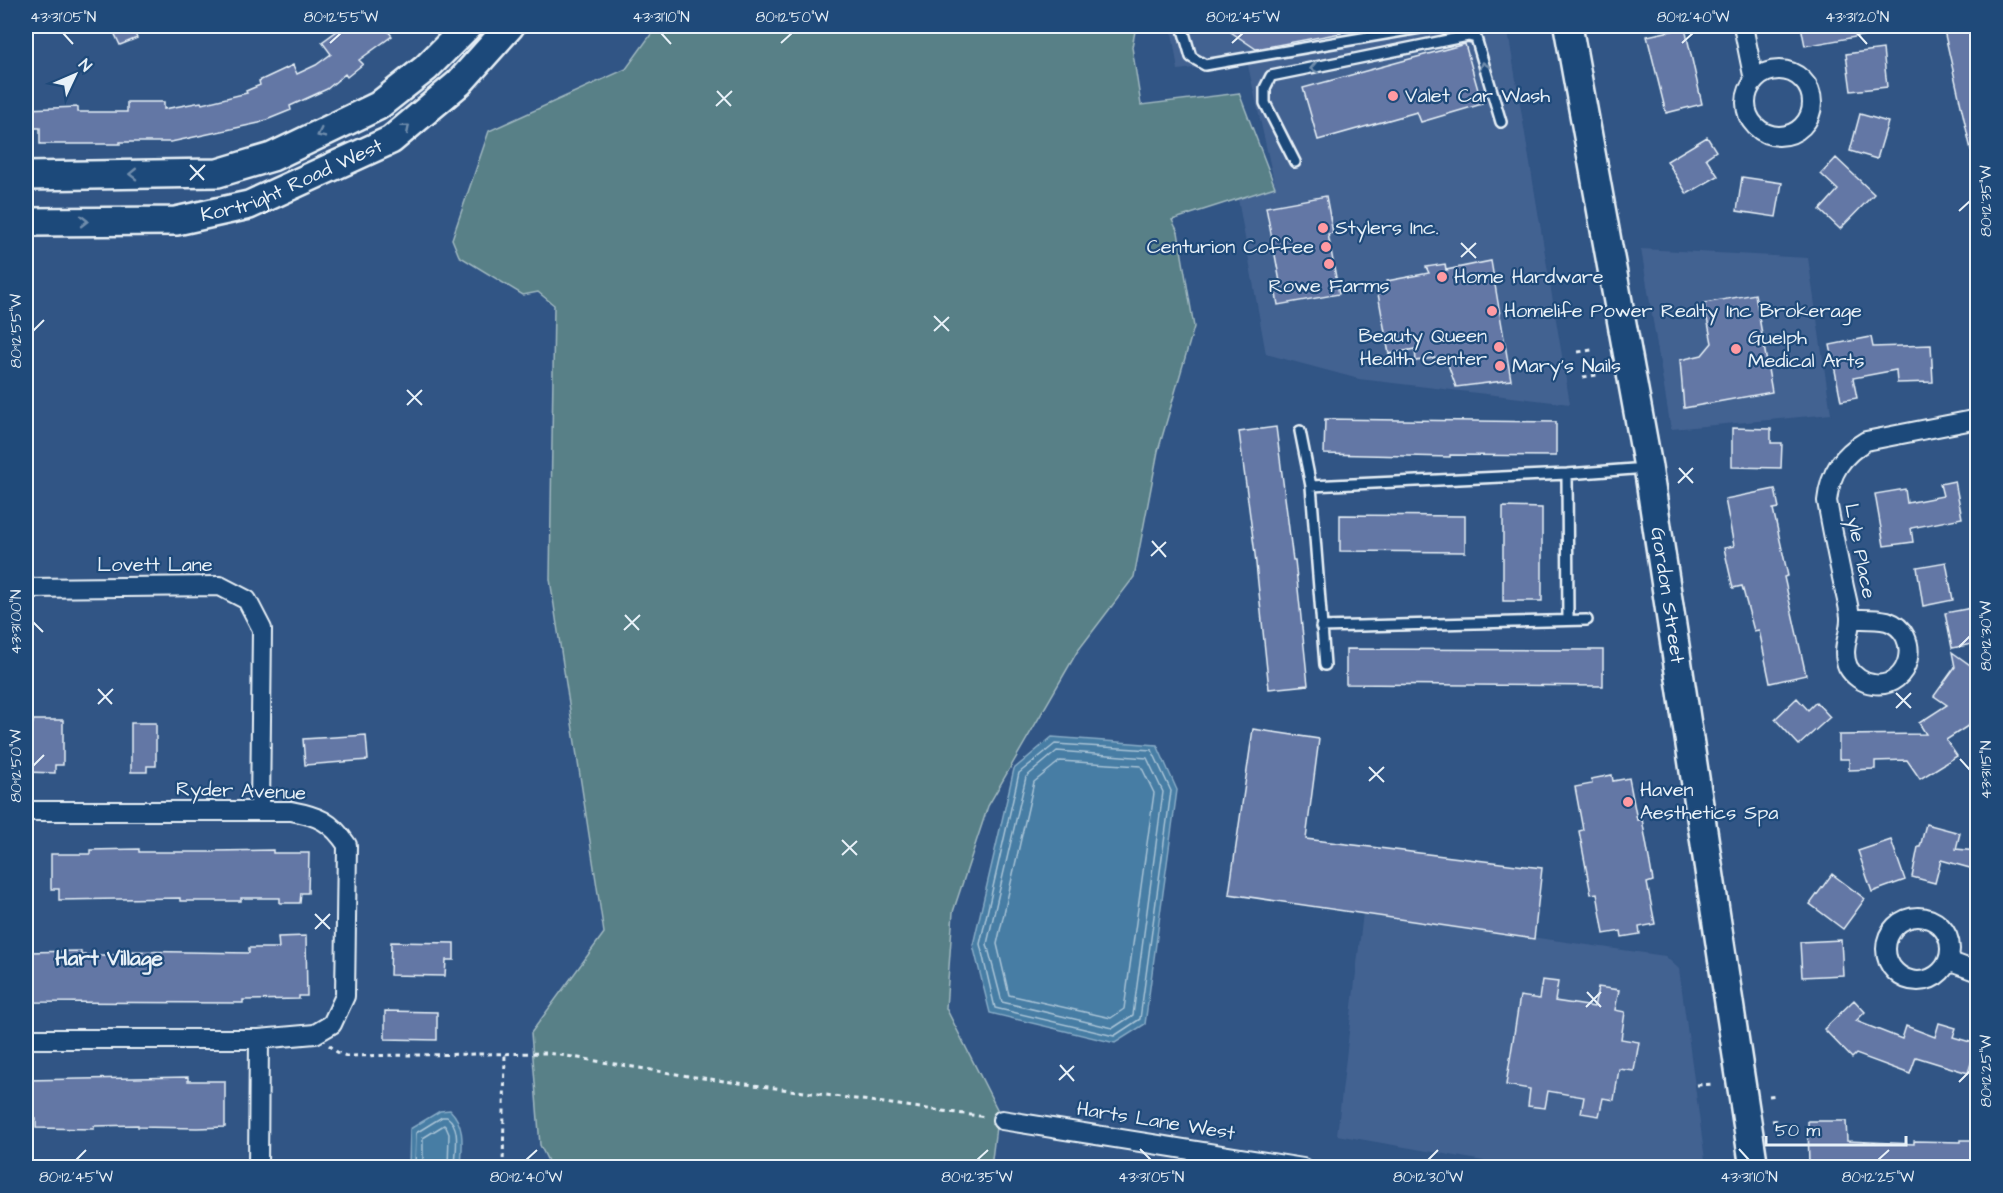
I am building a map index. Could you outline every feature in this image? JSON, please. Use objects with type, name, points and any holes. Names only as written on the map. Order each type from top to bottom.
[{"type":"main road","name":"Kortright Road West","points":[[26,176],[218,173],[272,157],[378,106],[426,68],[468,26]]},
{"type":"main road","name":"Kortright Road West","points":[[26,222],[176,221],[249,205],[391,140],[459,83],[510,26]]},
{"type":"main road","name":"Gordon Street","points":[[1568,26],[1648,467],[1754,1167]]},
{"type":"street","points":[[1743,26],[1754,80]]},
{"type":"street","name":"Lyle Place","points":[[1850,619],[1827,501],[1828,486],[1834,471],[1853,449],[1866,441],[1977,419]]},
{"type":"street","name":"Lovett Lane","points":[[26,588],[220,586],[247,600],[262,629],[260,811]]},
{"type":"street","name":"Ryder Avenue","points":[[26,811],[291,811],[317,816],[337,830],[346,845],[345,996],[332,1024],[321,1030]]},
{"type":"street","points":[[1948,961],[1977,972]]},
{"type":"street","points":[[26,1039],[259,1039],[299,1037],[315,1034],[321,1030]]},
{"type":"street","points":[[258,1167],[259,1039]]},
{"type":"street","name":"Harts Lane West","points":[[1002,1120],[1303,1167]]},
{"type":"lane","points":[[1182,26],[1191,57],[1205,66],[1432,26]]},
{"type":"lane","points":[[1295,162],[1265,103],[1265,87],[1271,76],[1468,36],[1476,38],[1501,122]]},
{"type":"lane","points":[[1300,431],[1311,486],[1325,665]]},
{"type":"lane","points":[[1311,486],[1568,474],[1648,467]]},
{"type":"lane","points":[[1568,474],[1568,620]]},
{"type":"lane","points":[[1321,627],[1587,620]]},
{"type":"path","points":[[1578,352],[1592,350]]},
{"type":"path","points":[[1583,377],[1597,375]]},
{"type":"path","points":[[321,1030],[329,1045],[346,1056],[548,1053],[688,1076],[1002,1120]]},
{"type":"path","points":[[502,1167],[505,1053]]},
{"type":"path","points":[[1698,1085],[1714,1084]]},
{"type":"path","points":[[1769,1096],[1777,1095]]},
{"type":"path","points":[[1772,1121],[1780,1120]]},
{"type":"shaded area","points":[[1171,26],[1507,26],[1570,404],[1359,379],[1266,354],[1238,199],[1275,186],[1247,61],[1178,70]]},
{"type":"shaded area","points":[[1641,249],[1808,258],[1831,414],[1671,429]]},
{"type":"shaded area","points":[[1363,913],[1665,956],[1679,969],[1706,1167],[1518,1167],[1337,1135]]},
{"type":"green space","points":[[657,26],[1136,26],[1132,47],[1141,105],[1239,93],[1275,187],[1172,220],[1178,232],[1194,327],[1158,451],[1134,577],[1077,652],[988,806],[953,912],[946,1008],[998,1111],[991,1167],[551,1167],[540,1145],[531,1033],[604,933],[550,579],[554,305],[538,292],[523,295],[459,256],[452,239],[489,131],[626,69]]},
{"type":"water","points":[[1052,737],[1157,745],[1177,790],[1145,1024],[1115,1043],[990,1013],[973,945],[1014,769]]},
{"type":"water","points":[[450,1110],[461,1130],[461,1167],[409,1167],[410,1129],[440,1111]]},
{"type":"building","points":[[111,26],[131,26],[137,38],[120,45]]},
{"type":"building","points":[[344,26],[384,26],[392,36],[359,60],[363,64],[347,77],[345,74],[327,89],[290,106],[291,110],[259,123],[171,142],[120,142],[120,144],[40,144],[40,128],[26,128],[26,109],[78,107],[78,112],[127,112],[127,102],[164,102],[164,109],[201,102],[202,104],[247,93],[246,91],[260,85],[259,81],[293,65],[297,74],[316,65],[331,54],[322,42]]},
{"type":"building","points":[[1222,26],[1340,26],[1341,33],[1256,49]]},
{"type":"building","points":[[1801,26],[1877,26],[1878,33],[1805,46]]},
{"type":"building","points":[[1943,26],[1977,26],[1977,149],[1971,150]]},
{"type":"building","points":[[1685,28],[1702,104],[1666,113],[1647,36]]},
{"type":"building","name":"Valet Car Wash","points":[[1465,44],[1482,104],[1421,122],[1417,112],[1318,140],[1303,88]]},
{"type":"building","points":[[1883,49],[1887,87],[1851,91],[1846,54]]},
{"type":"building","points":[[1860,114],[1888,122],[1877,159],[1850,151]]},
{"type":"building","points":[[1707,137],[1716,151],[1706,158],[1718,176],[1687,194],[1667,161]]},
{"type":"building","points":[[1836,158],[1874,194],[1840,229],[1820,210],[1838,190],[1821,174]]},
{"type":"building","points":[[1742,177],[1782,183],[1776,217],[1737,211]]},
{"type":"building","points":[[1326,196],[1333,233],[1328,234],[1339,294],[1278,305],[1275,288],[1281,287],[1266,207]]},
{"type":"building","points":[[1491,261],[1511,380],[1456,387],[1445,356],[1416,361],[1415,349],[1389,354],[1378,294],[1387,281],[1429,273],[1426,267],[1445,264],[1446,270]]},
{"type":"building","name":"Guelph Medical Arts","points":[[1755,294],[1772,392],[1684,408],[1680,360],[1702,355],[1712,343],[1704,303]]},
{"type":"building","points":[[1871,337],[1873,347],[1931,345],[1933,382],[1897,383],[1896,370],[1853,378],[1857,398],[1841,401],[1830,345]]},
{"type":"building","points":[[1325,419],[1556,422],[1556,456],[1450,455],[1450,457],[1324,454]]},
{"type":"building","points":[[1276,427],[1293,560],[1295,560],[1308,685],[1269,689],[1239,432]]},
{"type":"building","points":[[1732,428],[1771,429],[1771,443],[1782,443],[1781,468],[1732,467]]},
{"type":"building","points":[[1955,481],[1962,518],[1911,528],[1913,542],[1884,546],[1875,494],[1905,489],[1907,503],[1943,496],[1940,484]]},
{"type":"building","points":[[1775,489],[1779,508],[1773,509],[1788,576],[1784,577],[1806,675],[1770,683],[1759,630],[1754,631],[1742,586],[1733,588],[1724,548],[1734,546],[1725,499]]},
{"type":"building","points":[[1503,507],[1542,508],[1542,601],[1503,601]]},
{"type":"building","points":[[1340,515],[1465,516],[1465,552],[1340,551]]},
{"type":"building","points":[[1946,562],[1953,600],[1923,606],[1917,567]]},
{"type":"building","points":[[1977,607],[1977,643],[1952,648],[1945,613]]},
{"type":"building","points":[[1346,649],[1603,650],[1603,686],[1346,684]]},
{"type":"building","points":[[1952,652],[1977,670],[1977,720],[1946,740],[1957,756],[1920,779],[1907,760],[1875,761],[1875,769],[1849,770],[1849,759],[1839,759],[1839,735],[1926,734],[1919,723],[1947,705],[1934,696],[1955,667]]},
{"type":"building","points":[[1797,698],[1808,710],[1816,702],[1830,717],[1799,745],[1775,719]]},
{"type":"building","points":[[33,720],[63,720],[63,765],[55,765],[55,773],[26,772],[26,723],[33,723]]},
{"type":"building","points":[[131,723],[156,723],[156,766],[147,766],[147,772],[131,772]]},
{"type":"building","points":[[1253,729],[1319,739],[1306,839],[1542,868],[1534,939],[1229,894]]},
{"type":"building","points":[[366,735],[368,760],[305,765],[303,739]]},
{"type":"building","points":[[1612,775],[1613,781],[1629,778],[1637,820],[1642,819],[1653,881],[1647,883],[1655,924],[1639,927],[1640,934],[1622,937],[1621,931],[1604,934],[1597,893],[1591,894],[1579,831],[1583,830],[1575,787],[1592,784],[1591,779]]},
{"type":"building","points":[[1926,824],[1960,833],[1956,849],[1977,851],[1977,870],[1941,860],[1935,883],[1912,877],[1918,847],[1920,847]]},
{"type":"building","points":[[1891,840],[1905,880],[1872,892],[1858,851]]},
{"type":"building","points":[[139,849],[139,852],[273,850],[273,853],[309,853],[308,893],[301,893],[300,903],[280,903],[280,898],[241,898],[241,901],[180,901],[180,898],[59,900],[59,889],[51,889],[51,854],[90,854],[90,850]]},
{"type":"building","points":[[1832,874],[1865,899],[1843,929],[1810,904]]},
{"type":"building","points":[[306,936],[307,996],[299,996],[299,999],[243,1000],[243,1003],[26,1002],[26,952],[81,951],[81,955],[122,955],[124,951],[249,953],[249,948],[279,948],[278,937]]},
{"type":"building","points":[[1841,940],[1843,975],[1802,977],[1800,942]]},
{"type":"building","points":[[391,942],[454,943],[454,960],[446,960],[445,976],[390,975]]},
{"type":"building","points":[[1542,980],[1558,982],[1555,1001],[1594,1007],[1598,987],[1619,990],[1615,1010],[1625,1012],[1621,1039],[1639,1042],[1634,1071],[1619,1069],[1614,1100],[1603,1098],[1599,1116],[1581,1113],[1584,1097],[1548,1091],[1545,1108],[1528,1106],[1530,1089],[1506,1085],[1520,996],[1539,999]]},
{"type":"building","points":[[1854,1000],[1865,1012],[1856,1021],[1902,1039],[1906,1026],[1935,1037],[1939,1023],[1956,1028],[1953,1037],[1977,1044],[1968,1073],[1916,1057],[1910,1074],[1856,1054],[1852,1058],[1824,1029]]},
{"type":"building","points":[[385,1011],[437,1012],[437,1040],[385,1039]]},
{"type":"building","points":[[188,1077],[188,1081],[225,1081],[225,1127],[138,1127],[138,1125],[94,1126],[94,1129],[36,1128],[36,1119],[26,1119],[26,1080]]},
{"type":"building","points":[[1808,1121],[1846,1121],[1847,1141],[1914,1144],[1914,1141],[1977,1140],[1977,1167],[1809,1167]]},
{"type":"place","name":"Valet Car Wash","points":[[1393,96]]},
{"type":"place","name":"Stylers Inc.","points":[[1323,228]]},
{"type":"place","name":"Centurion Coffee","points":[[1326,247]]},
{"type":"place","name":"Rowe Farms","points":[[1329,264]]},
{"type":"place","name":"Home Hardware","points":[[1442,277]]},
{"type":"place","name":"Homelife Power Realty Inc Brokerage","points":[[1492,311]]},
{"type":"place","name":"Beauty Queen Health Center","points":[[1499,347]]},
{"type":"place","name":"Guelph Medical Arts","points":[[1736,349]]},
{"type":"place","name":"Mary's Nails","points":[[1500,366]]},
{"type":"place","name":"Haven Aesthetics Spa","points":[[1628,802]]},
{"type":"district","name":"Hart Village","points":[[109,958]]}]
